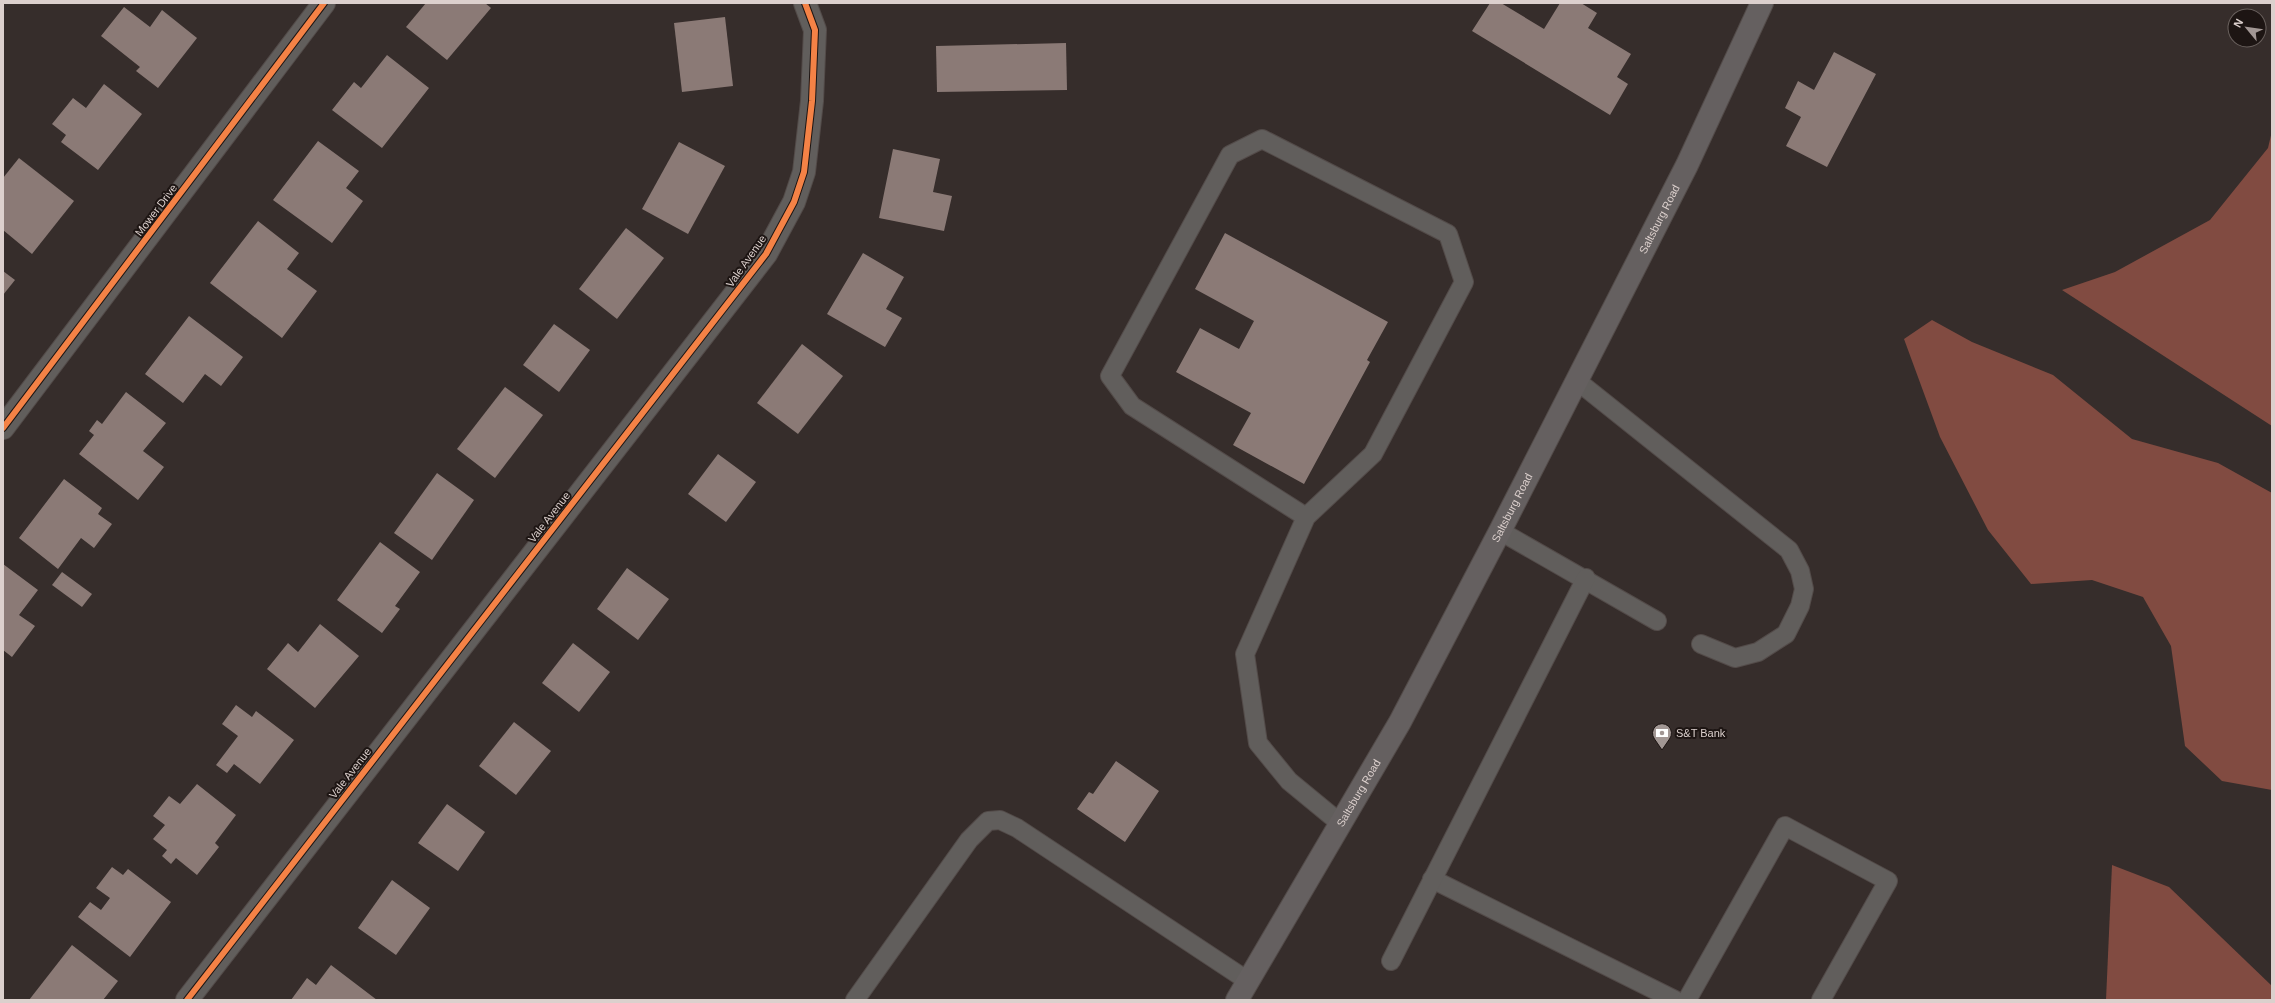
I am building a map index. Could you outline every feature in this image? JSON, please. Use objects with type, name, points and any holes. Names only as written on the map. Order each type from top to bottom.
[{"type":"main road","name":"Saltsburg Road","points":[[1237,1000],[1400,722],[1500,531],[1687,165],[1762,3]]},
{"type":"street","name":"Mower Drive","points":[[3,428],[324,3]]},
{"type":"street","name":"Vale Avenue","points":[[187,1000],[766,254],[794,202],[804,172],[812,101],[815,30],[805,3]]},
{"type":"lane","points":[[1306,516],[1132,406],[1110,376],[1230,155],[1262,139],[1448,234],[1464,282],[1373,454],[1306,516],[1245,654],[1258,743],[1289,781],[1340,823]]},
{"type":"lane","points":[[1576,380],[1789,550],[1800,571],[1804,589],[1800,606],[1786,634],[1758,652],[1735,658],[1701,644]]},
{"type":"lane","points":[[1500,531],[1586,578],[1657,621]]},
{"type":"lane","points":[[1391,961],[1586,578]]},
{"type":"lane","points":[[855,1000],[969,840],[988,821],[1000,820],[1017,828],[1248,982]]},
{"type":"lane","points":[[1687,1000],[1785,826],[1888,881],[1821,1000]]},
{"type":"lane","points":[[1432,878],[1675,1000]]},
{"type":"shaded area","points":[[2272,131],[2272,426],[2062,290],[2115,272],[2210,220],[2268,148]]},
{"type":"shaded area","points":[[1932,320],[1972,342],[2053,375],[2132,439],[2218,463],[2272,493],[2272,790],[2222,781],[2185,746],[2171,646],[2143,597],[2092,580],[2031,584],[1988,530],[1940,437],[1904,339]]},
{"type":"shaded area","points":[[2112,865],[2169,887],[2272,986],[2272,1000],[2106,1000]]},
{"type":"building","points":[[426,3],[485,3],[491,8],[447,60],[406,27]]},
{"type":"building","points":[[1490,3],[1501,3],[1544,29],[1560,3],[1581,3],[1597,13],[1588,28],[1631,54],[1617,77],[1628,84],[1610,115],[1472,31]]},
{"type":"building","points":[[124,7],[150,27],[162,10],[197,38],[158,88],[136,71],[140,67],[101,36]]},
{"type":"building","points":[[725,17],[733,86],[682,92],[674,23]]},
{"type":"building","points":[[1066,43],[1067,90],[937,92],[936,46]]},
{"type":"building","points":[[1834,52],[1876,74],[1827,167],[1786,146],[1801,117],[1785,108],[1798,81],[1814,90]]},
{"type":"building","points":[[387,55],[429,88],[382,148],[332,110],[354,82],[361,88]]},
{"type":"building","points":[[104,84],[142,114],[98,170],[61,142],[66,135],[52,124],[73,98],[86,108]]},
{"type":"building","points":[[318,141],[359,171],[346,188],[363,201],[332,243],[273,200]]},
{"type":"building","points":[[679,142],[725,166],[688,234],[642,209]]},
{"type":"building","points":[[893,149],[940,159],[933,192],[952,196],[944,231],[879,218]]},
{"type":"building","points":[[19,158],[74,201],[32,254],[3,230],[3,178]]},
{"type":"building","points":[[258,221],[299,253],[287,269],[317,291],[282,338],[210,283]]},
{"type":"building","points":[[626,228],[664,258],[617,319],[579,289]]},
{"type":"building","points":[[1225,233],[1388,322],[1367,360],[1370,362],[1304,484],[1233,445],[1251,413],[1176,372],[1200,328],[1239,349],[1254,321],[1195,289]]},
{"type":"building","points":[[863,253],[904,277],[886,309],[902,318],[885,347],[827,314]]},
{"type":"building","points":[[3,271],[15,280],[3,295]]},
{"type":"building","points":[[189,316],[243,357],[221,386],[205,374],[183,403],[145,374]]},
{"type":"building","points":[[554,324],[590,350],[559,392],[523,365]]},
{"type":"building","points":[[802,344],[843,376],[798,434],[757,403]]},
{"type":"building","points":[[505,387],[543,415],[495,478],[457,449]]},
{"type":"building","points":[[126,392],[166,423],[143,451],[164,467],[138,500],[79,454],[94,435],[89,431],[97,420],[102,424]]},
{"type":"building","points":[[718,454],[756,482],[726,522],[688,494]]},
{"type":"building","points":[[437,473],[474,500],[432,560],[394,533]]},
{"type":"building","points":[[64,479],[102,508],[98,514],[112,524],[94,548],[81,538],[58,569],[19,538]]},
{"type":"building","points":[[380,542],[420,572],[395,606],[400,609],[382,633],[337,600]]},
{"type":"building","points":[[3,564],[38,590],[19,615],[35,626],[12,657],[3,650]]},
{"type":"building","points":[[627,568],[669,599],[638,640],[597,609]]},
{"type":"building","points":[[62,572],[92,594],[82,607],[52,585]]},
{"type":"building","points":[[320,624],[359,656],[315,708],[267,669],[288,643],[298,652]]},
{"type":"building","points":[[573,643],[610,672],[579,712],[542,683]]},
{"type":"building","points":[[236,705],[252,717],[256,711],[294,740],[260,784],[234,764],[227,773],[216,765],[238,736],[222,724]]},
{"type":"building","points":[[514,722],[551,751],[516,795],[479,766]]},
{"type":"building","points":[[1116,761],[1159,791],[1125,842],[1077,809],[1089,792],[1093,794]]},
{"type":"building","points":[[197,784],[236,815],[215,843],[219,847],[197,875],[176,858],[171,864],[162,856],[167,850],[153,839],[165,825],[153,816],[169,796],[180,804]]},
{"type":"building","points":[[447,804],[485,832],[458,871],[418,843]]},
{"type":"building","points":[[112,867],[123,875],[128,869],[171,902],[130,957],[78,917],[90,902],[101,910],[110,898],[96,888]]},
{"type":"building","points":[[392,880],[430,908],[396,955],[358,928]]},
{"type":"building","points":[[72,945],[118,981],[103,1000],[29,1000]]},
{"type":"building","points":[[331,965],[377,1000],[291,1000],[307,978],[316,985]]},
{"type":"cycle path","points":[[3,428],[324,3]]},
{"type":"cycle path","points":[[187,1000],[766,254],[794,202],[804,172],[812,101],[815,30],[805,3]]},
{"type":"place","name":"S&T Bank","points":[[1662,750]]}]
